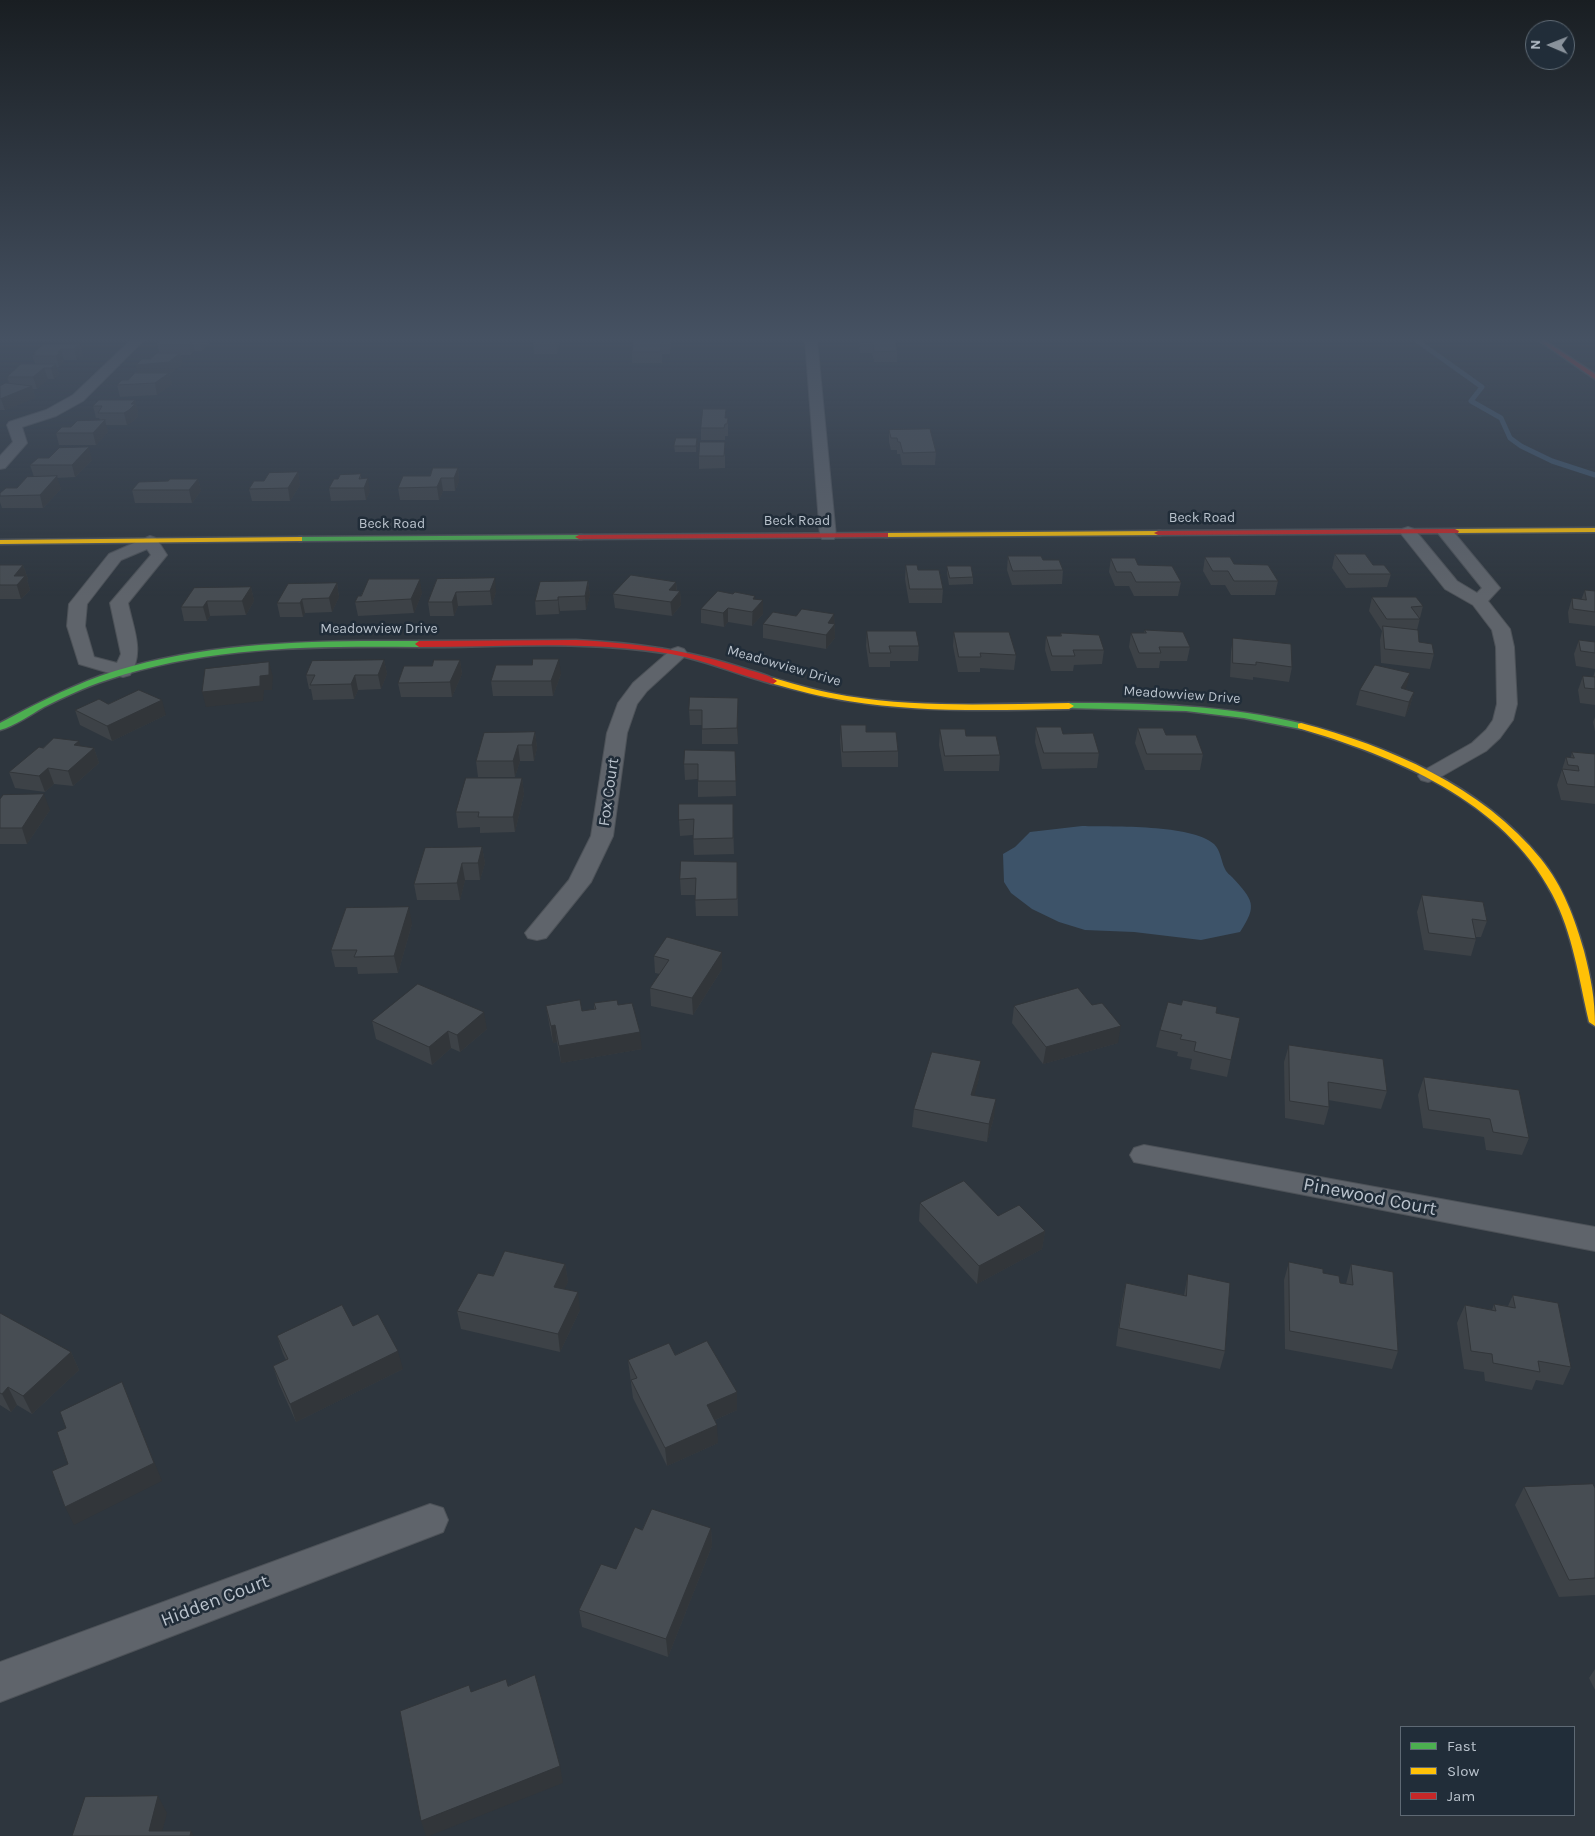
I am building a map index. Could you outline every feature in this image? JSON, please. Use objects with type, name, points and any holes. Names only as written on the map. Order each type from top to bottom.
[{"type":"main road","name":"Beck Road","points":[[0,542],[1595,530]]},
{"type":"main road","name":"Meadowview Drive","points":[[0,727],[22,713],[58,695],[123,671],[211,651],[277,645],[588,643],[638,646],[678,653],[716,662],[810,692],[877,704],[956,707],[1152,706],[1243,714],[1287,722],[1379,752],[1428,776],[1468,800],[1503,826],[1537,862],[1557,893],[1570,926],[1595,1022]]},
{"type":"street","points":[[0,465],[20,443],[14,426]]},
{"type":"street","points":[[818,426],[828,536]]},
{"type":"street","points":[[1408,532],[1451,585],[1479,601],[1501,629],[1505,647],[1508,704],[1503,720],[1494,734],[1479,747],[1428,776]]},
{"type":"street","points":[[1445,532],[1491,588],[1479,601]]},
{"type":"street","points":[[78,604],[119,603],[159,555],[150,541],[115,557],[78,604],[76,626],[86,660],[123,671],[130,654],[119,603]]},
{"type":"street","name":"Fox Court","points":[[538,934],[579,882],[602,836],[617,733],[628,703],[640,687],[678,653]]},
{"type":"street","name":"Pinewood Court","points":[[1144,1155],[1595,1239]]},
{"type":"street","name":"Hidden Court","points":[[0,1682],[430,1520]]},
{"type":"water","points":[[1082,826],[1171,830],[1188,833],[1214,844],[1220,853],[1226,870],[1249,897],[1251,909],[1246,923],[1240,932],[1201,940],[1134,932],[1085,930],[1059,922],[1032,909],[1011,893],[1004,882],[1003,854],[1015,847],[1030,832]]},
{"type":"building","points":[[100,426],[93,433],[56,433],[62,427]]},
{"type":"building","points":[[701,426],[725,426],[724,428],[701,428]]},
{"type":"building","points":[[930,429],[936,452],[903,453],[900,442],[898,442],[897,438],[891,438],[889,430]]},
{"type":"building","points":[[676,438],[697,438],[696,446],[674,446]]},
{"type":"building","points":[[700,442],[725,442],[724,456],[699,456]]},
{"type":"building","points":[[89,447],[72,465],[30,465],[38,458],[49,458],[59,448]]},
{"type":"building","points":[[433,468],[458,468],[454,478],[441,478],[437,487],[398,488],[403,476],[430,476]]},
{"type":"building","points":[[298,472],[288,488],[249,489],[254,481],[264,481],[269,473]]},
{"type":"building","points":[[361,474],[359,479],[368,478],[364,488],[329,488],[334,479],[338,479],[340,475]]},
{"type":"building","points":[[57,476],[40,495],[0,496],[0,493],[6,488],[17,488],[27,477]]},
{"type":"building","points":[[170,479],[198,479],[189,490],[132,490],[139,482],[168,481]]},
{"type":"building","points":[[1335,554],[1365,554],[1373,565],[1384,565],[1391,574],[1349,574]]},
{"type":"building","points":[[1008,556],[1041,556],[1043,560],[1059,560],[1063,570],[1013,571]]},
{"type":"building","points":[[1205,557],[1230,557],[1234,564],[1268,565],[1278,581],[1234,581],[1228,571],[1213,571]]},
{"type":"building","points":[[1111,558],[1135,558],[1138,565],[1172,566],[1181,582],[1136,582],[1131,572],[1117,572]]},
{"type":"building","points":[[0,565],[23,565],[14,576],[25,576],[17,585],[0,585]]},
{"type":"building","points":[[906,565],[917,565],[918,570],[939,570],[943,589],[910,589]]},
{"type":"building","points":[[947,566],[971,566],[973,577],[950,578]]},
{"type":"building","points":[[631,575],[676,582],[669,590],[680,591],[671,602],[613,594]]},
{"type":"building","points":[[495,578],[490,591],[456,592],[452,602],[428,602],[437,579]]},
{"type":"building","points":[[369,579],[420,579],[411,599],[355,602],[358,596],[361,596]]},
{"type":"building","points":[[588,581],[585,596],[558,597],[558,600],[535,601],[540,582]]},
{"type":"building","points":[[337,583],[329,598],[302,599],[300,603],[277,603],[288,584]]},
{"type":"building","points":[[251,587],[242,601],[207,601],[203,607],[181,607],[194,588]]},
{"type":"building","points":[[1585,590],[1595,591],[1595,612],[1573,609],[1572,598],[1586,600]]},
{"type":"building","points":[[718,591],[755,596],[753,599],[763,600],[752,612],[728,608],[723,613],[701,609]]},
{"type":"building","points":[[1372,597],[1416,597],[1423,606],[1411,607],[1420,619],[1387,619]]},
{"type":"building","points":[[802,609],[834,614],[828,623],[835,624],[826,635],[763,624],[773,612],[796,616]]},
{"type":"building","points":[[1383,626],[1418,630],[1419,642],[1432,644],[1434,654],[1385,649]]},
{"type":"building","points":[[1145,630],[1183,632],[1190,647],[1159,647],[1161,653],[1139,653],[1131,633],[1146,633]]},
{"type":"building","points":[[867,631],[916,631],[919,646],[889,646],[891,653],[870,653]]},
{"type":"building","points":[[954,632],[1009,632],[1016,655],[980,653],[981,657],[959,657]]},
{"type":"building","points":[[1061,633],[1099,635],[1104,650],[1073,650],[1075,656],[1052,656],[1046,636],[1061,636]]},
{"type":"building","points":[[1233,638],[1291,644],[1292,667],[1256,662],[1256,665],[1233,663]]},
{"type":"building","points":[[1579,640],[1595,642],[1595,653],[1581,651]]},
{"type":"building","points":[[533,659],[559,659],[551,681],[491,681],[496,665],[532,665]]},
{"type":"building","points":[[384,660],[378,675],[355,675],[351,684],[310,685],[315,675],[306,675],[312,661]]},
{"type":"building","points":[[434,660],[460,660],[450,682],[398,683],[404,666],[432,666]]},
{"type":"building","points":[[269,662],[269,675],[260,676],[260,686],[202,692],[205,669]]},
{"type":"building","points":[[1375,665],[1410,673],[1401,688],[1414,692],[1409,702],[1360,690]]},
{"type":"building","points":[[1583,676],[1595,677],[1595,689],[1585,688]]},
{"type":"building","points":[[139,690],[162,700],[107,726],[75,710],[99,699],[108,704]]},
{"type":"building","points":[[690,697],[738,698],[737,728],[702,729],[702,710],[689,710]]},
{"type":"building","points":[[841,725],[866,725],[866,732],[896,732],[898,751],[843,752]]},
{"type":"building","points":[[1036,727],[1061,727],[1063,734],[1093,733],[1099,753],[1044,753]]},
{"type":"building","points":[[1138,728],[1163,728],[1166,735],[1196,735],[1203,754],[1147,754]]},
{"type":"building","points":[[940,729],[965,729],[966,736],[996,736],[1000,755],[945,756]]},
{"type":"building","points":[[535,732],[532,745],[518,745],[513,761],[476,761],[484,733]]},
{"type":"building","points":[[54,738],[79,741],[74,745],[94,748],[68,771],[48,768],[39,776],[9,772],[39,747],[43,748]]},
{"type":"building","points":[[685,750],[735,751],[736,781],[698,781],[698,764],[684,764]]},
{"type":"building","points":[[1572,752],[1595,754],[1595,787],[1567,784],[1562,769],[1579,771],[1578,766],[1568,765],[1566,757],[1574,758]]},
{"type":"building","points":[[466,778],[522,778],[513,817],[478,817],[479,812],[456,812]]},
{"type":"building","points":[[44,794],[22,828],[0,828],[0,799],[3,795]]},
{"type":"building","points":[[679,804],[733,804],[733,838],[693,839],[694,819],[679,820]]},
{"type":"building","points":[[482,847],[478,863],[462,863],[457,883],[414,884],[425,848]]},
{"type":"building","points":[[681,861],[737,862],[737,899],[695,900],[696,878],[680,879]]},
{"type":"building","points":[[1422,895],[1483,902],[1487,921],[1472,919],[1476,939],[1429,933]]},
{"type":"building","points":[[409,907],[394,956],[354,957],[357,950],[331,950],[346,908]]},
{"type":"building","points":[[667,937],[722,952],[692,998],[650,988],[669,960],[654,956]]},
{"type":"building","points":[[418,984],[484,1012],[457,1035],[448,1031],[429,1047],[372,1021]]},
{"type":"building","points":[[1078,988],[1092,1005],[1102,1003],[1121,1026],[1046,1047],[1014,1006]]},
{"type":"building","points":[[580,1000],[582,1011],[596,1009],[594,1003],[617,1000],[618,1005],[632,1003],[640,1032],[559,1046],[555,1025],[551,1026],[546,1006]]},
{"type":"building","points":[[1183,1000],[1217,1007],[1216,1013],[1240,1018],[1231,1060],[1194,1051],[1196,1042],[1180,1039],[1182,1035],[1160,1030],[1168,1002],[1181,1005]]},
{"type":"building","points":[[1289,1045],[1383,1059],[1387,1091],[1328,1082],[1329,1107],[1290,1101]]},
{"type":"building","points":[[932,1052],[981,1061],[971,1095],[996,1099],[989,1124],[914,1109]]},
{"type":"building","points":[[1424,1077],[1519,1090],[1529,1138],[1493,1132],[1490,1119],[1429,1110]]},
{"type":"building","points":[[964,1181],[998,1216],[1019,1205],[1045,1231],[979,1266],[920,1203]]},
{"type":"building","points":[[505,1251],[565,1264],[554,1287],[578,1292],[558,1334],[457,1311],[478,1273],[493,1276]]},
{"type":"building","points":[[1289,1262],[1323,1269],[1323,1273],[1339,1276],[1340,1283],[1353,1285],[1351,1264],[1393,1272],[1398,1351],[1290,1331]]},
{"type":"building","points":[[1188,1274],[1230,1283],[1225,1351],[1119,1328],[1126,1283],[1186,1296]]},
{"type":"building","points":[[1513,1295],[1558,1303],[1571,1367],[1538,1361],[1540,1372],[1493,1363],[1492,1354],[1471,1351],[1465,1305],[1496,1311],[1494,1304],[1515,1308]]},
{"type":"building","points":[[342,1305],[353,1326],[378,1314],[398,1351],[290,1404],[273,1366],[288,1359],[277,1336]]},
{"type":"building","points":[[0,1313],[71,1352],[23,1396],[8,1387],[2,1394],[0,1393]]},
{"type":"building","points":[[707,1341],[737,1392],[707,1405],[717,1425],[665,1448],[631,1380],[637,1378],[628,1360],[669,1343],[675,1355]]},
{"type":"building","points":[[122,1382],[154,1463],[65,1507],[52,1471],[68,1464],[57,1432],[66,1428],[60,1412]]},
{"type":"building","points":[[1593,1484],[1595,1488],[1595,1578],[1569,1580],[1524,1487]]},
{"type":"building","points":[[652,1509],[711,1528],[666,1639],[579,1610],[601,1564],[616,1569],[635,1527],[642,1530]]},
{"type":"building","points":[[535,1675],[560,1766],[421,1821],[400,1711],[469,1685],[471,1692],[506,1679],[508,1686]]},
{"type":"building","points":[[158,1796],[149,1831],[191,1831],[190,1836],[72,1836],[85,1797]]},
{"type":"waterway","points":[[1504,426],[1510,438],[1521,446],[1552,461],[1595,475]]},
{"type":"traffic: fast","points":[[299,539],[579,537]]},
{"type":"traffic: fast","points":[[0,727],[52,699],[102,678],[153,663],[203,653],[254,647],[307,644],[419,644]]},
{"type":"traffic: fast","points":[[1069,706],[1128,706],[1215,711],[1301,726]]},
{"type":"traffic: slow","points":[[1455,531],[1595,530]]},
{"type":"traffic: slow","points":[[885,535],[1158,533]]},
{"type":"traffic: slow","points":[[0,542],[299,539]]},
{"type":"traffic: slow","points":[[773,681],[847,699],[883,703],[956,707],[1069,706]]},
{"type":"traffic: slow","points":[[1301,726],[1337,736],[1411,766],[1448,785],[1512,833],[1538,862],[1565,909],[1576,941],[1595,1022]]},
{"type":"traffic: jam","points":[[1158,533],[1455,531]]},
{"type":"traffic: jam","points":[[579,537],[885,535]]},
{"type":"traffic: jam","points":[[419,644],[576,643],[639,647],[696,657],[773,681]]}]
